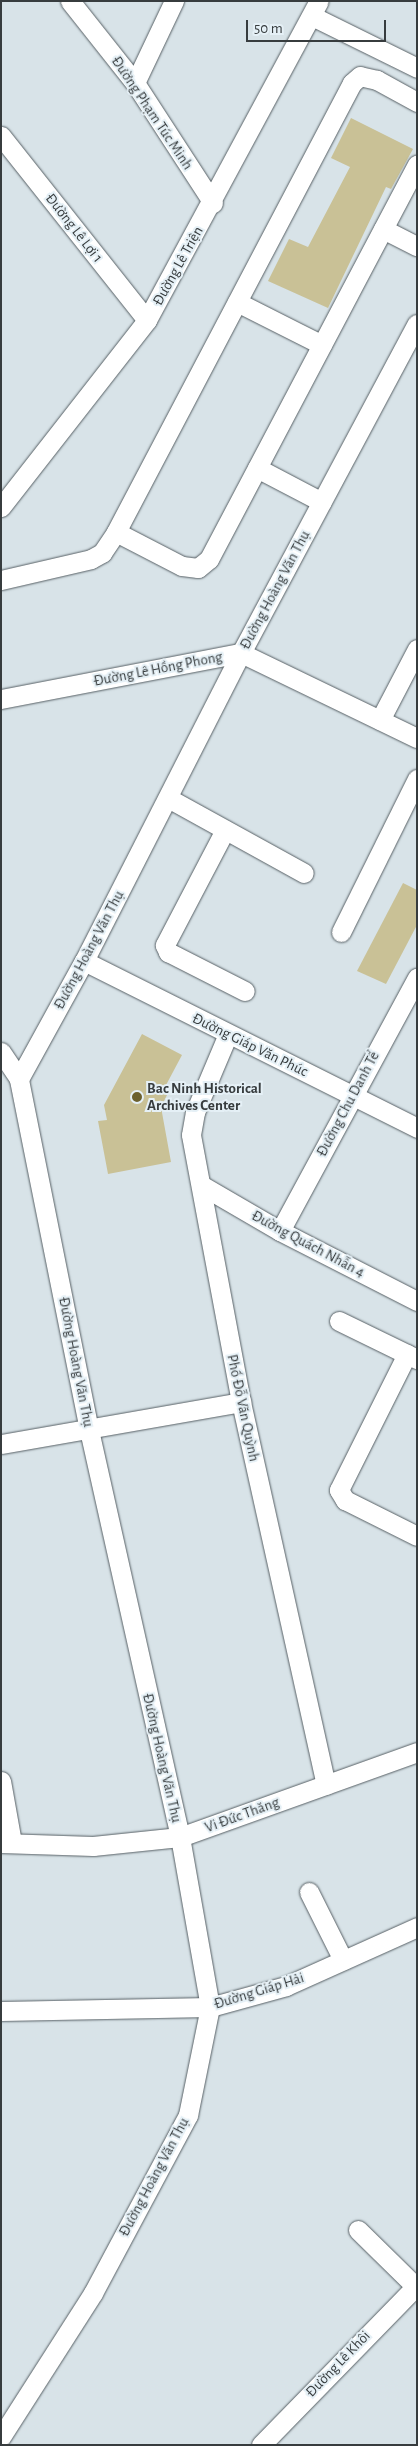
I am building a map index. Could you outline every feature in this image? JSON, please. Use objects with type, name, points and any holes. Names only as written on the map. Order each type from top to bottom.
[{"type":"street","name":"Đường Phạm Túc Minh","points":[[70,1],[135,82],[213,204]]},
{"type":"street","points":[[135,82],[174,1]]},
{"type":"street","points":[[316,8],[417,68]]},
{"type":"street","name":"Đường Lê Triện","points":[[1,507],[147,320],[213,204],[316,8]]},
{"type":"street","points":[[1,580],[91,559],[111,544],[352,84],[360,76],[377,80],[417,102]]},
{"type":"street","name":"Đường Lê Lợi 1","points":[[1,136],[147,320]]},
{"type":"street","points":[[116,532],[182,566],[198,568],[209,559],[417,164]]},
{"type":"street","points":[[383,229],[417,246]]},
{"type":"street","points":[[237,302],[322,345]]},
{"type":"street","name":"Đường Hoàng Văn Thụ","points":[[1,2437],[93,2293],[188,2115],[210,2007],[180,1837],[89,1430],[19,1079],[84,962],[241,654],[417,324]]},
{"type":"street","points":[[257,468],[322,502]]},
{"type":"street","points":[[380,720],[417,650]]},
{"type":"street","name":"Đường Lê Hồng Phong","points":[[1,699],[241,654],[417,738]]},
{"type":"street","points":[[341,932],[417,779]]},
{"type":"street","points":[[168,798],[304,873]]},
{"type":"street","points":[[225,830],[165,945],[168,952],[245,991]]},
{"type":"street","name":"Đường Giáp Văn Phúc","points":[[84,962],[417,1128]]},
{"type":"street","name":"Đường Chu Danh Tể","points":[[280,1231],[417,978]]},
{"type":"street","name":"Phố Đỗ Văn Quỳnh","points":[[228,1034],[204,1088],[192,1126],[241,1402],[326,1785]]},
{"type":"street","points":[[1,1052],[19,1079]]},
{"type":"street","name":"Đường Quách Nhẫn 4","points":[[201,1185],[280,1231],[417,1301]]},
{"type":"street","points":[[339,1321],[412,1357],[339,1490],[345,1500],[417,1536]]},
{"type":"street","points":[[1,1444],[241,1402]]},
{"type":"street","name":"Vi Đức Thăng","points":[[7,1843],[93,1846],[180,1837],[417,1752]]},
{"type":"street","points":[[1,1781],[7,1843]]},
{"type":"street","points":[[309,1892],[343,1960]]},
{"type":"street","name":"Đường Giáp Hải","points":[[1,2011],[210,2007],[286,1986],[417,1927]]},
{"type":"street","points":[[358,2230],[416,2286]]},
{"type":"street","name":"Đường Lê Khôi","points":[[261,2445],[416,2286]]},
{"type":"building","points":[[351,118],[413,149],[391,189],[386,187],[328,308],[268,281],[289,239],[308,247],[350,167],[331,158]]},
{"type":"building","points":[[403,883],[417,890],[417,925],[386,984],[357,971]]},
{"type":"building","name":"Bac Ninh Historical Archives Center","points":[[142,1034],[182,1055],[165,1087],[170,1089],[161,1107],[171,1162],[108,1174],[98,1121],[107,1120],[104,1105]]},
{"type":"place","name":"Bac Ninh Historical Archives Center","points":[[137,1097]]}]
